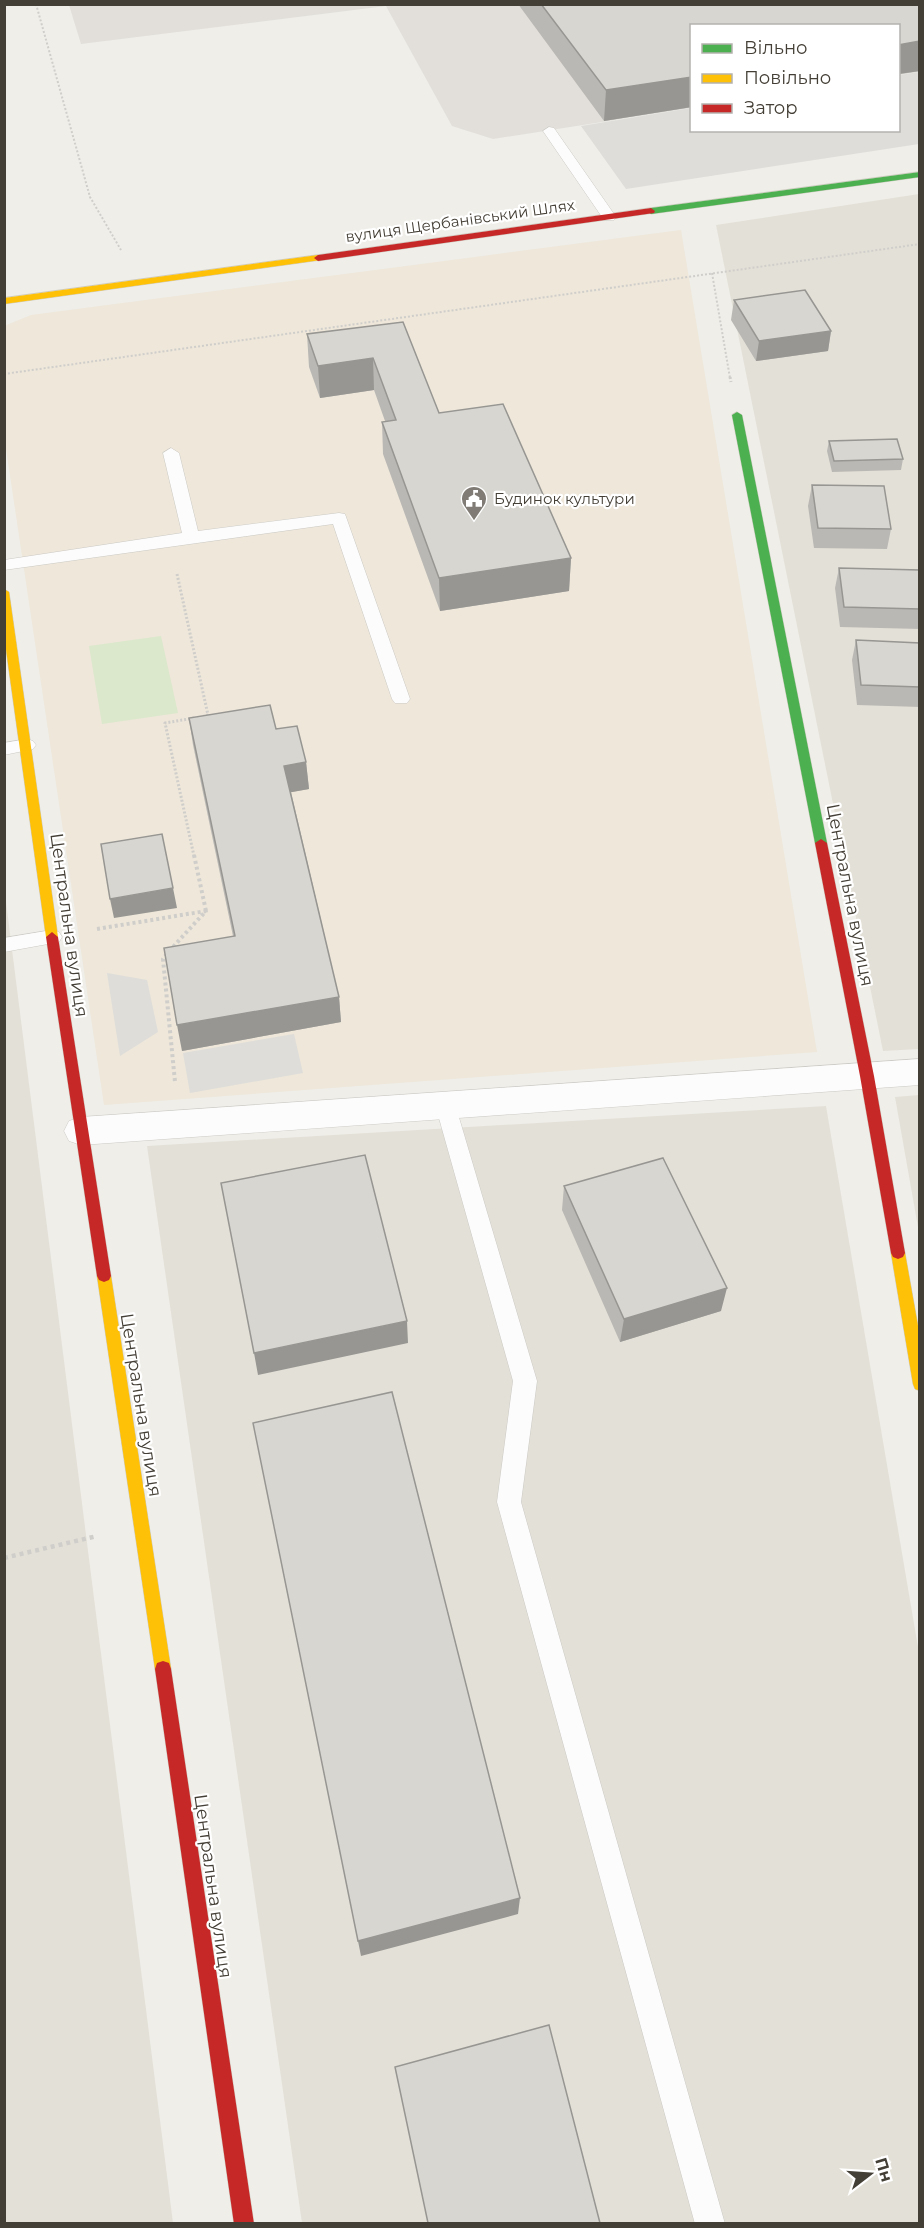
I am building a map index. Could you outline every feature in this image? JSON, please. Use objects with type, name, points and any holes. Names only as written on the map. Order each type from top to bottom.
[{"type":"street","name":"вулиця Щербанівський Шлях","points":[[4,301],[920,174]]},
{"type":"street","name":"Центральна вулиця","points":[[737,415],[867,1076],[920,1384]]},
{"type":"street","name":"Центральна вулиця","points":[[4,592],[52,937],[142,1526],[244,2223]]},
{"type":"street","points":[[81,1131],[920,1072]]},
{"type":"lane","points":[[549,131],[609,217]]},
{"type":"lane","points":[[171,453],[191,537]]},
{"type":"lane","points":[[4,566],[169,540],[339,518],[401,699]]},
{"type":"lane","points":[[4,749],[27,746]]},
{"type":"lane","points":[[4,945],[52,937]]},
{"type":"lane","points":[[445,1104],[525,1381],[509,1502],[710,2223]]},
{"type":"path","points":[[36,4],[90,197],[140,282]]},
{"type":"path","points":[[4,374],[920,244]]},
{"type":"path","points":[[712,273],[737,415]]},
{"type":"path","points":[[169,540],[208,715],[165,723],[206,911]]},
{"type":"path","points":[[52,937],[206,911]]},
{"type":"path","points":[[181,1123],[163,959],[206,911]]},
{"type":"path","points":[[4,1558],[142,1526]]},
{"type":"shaded area","points":[[69,5],[919,5],[919,72],[900,75],[900,24],[690,24],[690,108],[493,139],[452,126],[386,6],[81,44]]},
{"type":"shaded area","points":[[919,72],[919,144],[626,189],[581,126],[690,108],[690,132],[900,132],[900,75]]},
{"type":"shaded area","points":[[919,194],[919,1049],[883,1051],[716,225]]},
{"type":"shaded area","points":[[681,230],[817,1052],[104,1105],[5,442],[4,326],[31,315]]},
{"type":"shaded area","points":[[5,894],[173,2223],[5,2223]]},
{"type":"shaded area","points":[[107,973],[147,980],[158,1032],[120,1056]]},
{"type":"shaded area","points":[[294,1034],[303,1073],[190,1093],[183,1053]]},
{"type":"shaded area","points":[[920,1095],[919,1233],[895,1097]]},
{"type":"shaded area","points":[[826,1106],[919,1653],[919,2223],[302,2223],[147,1146]]},
{"type":"green space","points":[[161,636],[178,713],[102,724],[89,646]]},
{"type":"building","points":[[541,4],[920,4],[920,41],[900,45],[900,24],[690,24],[690,77],[606,90]]},
{"type":"building","points":[[805,290],[831,331],[759,341],[734,300]]},
{"type":"building","name":"Будинок культури","points":[[403,322],[439,413],[503,404],[571,558],[439,578],[382,422],[396,420],[373,358],[318,366],[307,334]]},
{"type":"building","points":[[897,439],[903,459],[834,461],[829,441]]},
{"type":"building","points":[[812,485],[884,486],[891,529],[818,528]]},
{"type":"building","points":[[839,568],[920,570],[920,609],[844,607]]},
{"type":"building","points":[[856,640],[920,643],[920,687],[861,685]]},
{"type":"building","points":[[270,705],[276,729],[297,726],[306,762],[284,766],[339,997],[177,1025],[164,948],[235,936],[189,718]]},
{"type":"building","points":[[162,834],[173,888],[110,899],[101,844]]},
{"type":"building","points":[[365,1155],[407,1321],[254,1353],[221,1183]]},
{"type":"building","points":[[663,1158],[727,1288],[624,1319],[564,1186]]},
{"type":"building","points":[[392,1392],[520,1898],[358,1941],[253,1423]]},
{"type":"building","points":[[549,2025],[600,2223],[428,2223],[395,2067]]},
{"type":"traffic: fast","points":[[651,211],[920,174]]},
{"type":"traffic: fast","points":[[737,415],[821,843]]},
{"type":"traffic: slow","points":[[4,301],[318,258]]},
{"type":"traffic: slow","points":[[4,592],[52,937]]},
{"type":"traffic: slow","points":[[898,1253],[920,1384]]},
{"type":"traffic: slow","points":[[104,1276],[163,1669]]},
{"type":"traffic: jam","points":[[318,258],[651,211]]},
{"type":"traffic: jam","points":[[821,843],[867,1076],[898,1253]]},
{"type":"traffic: jam","points":[[52,937],[104,1276]]},
{"type":"traffic: jam","points":[[163,1669],[244,2224]]},
{"type":"place","name":"Будинок культури","points":[[474,522]]}]
